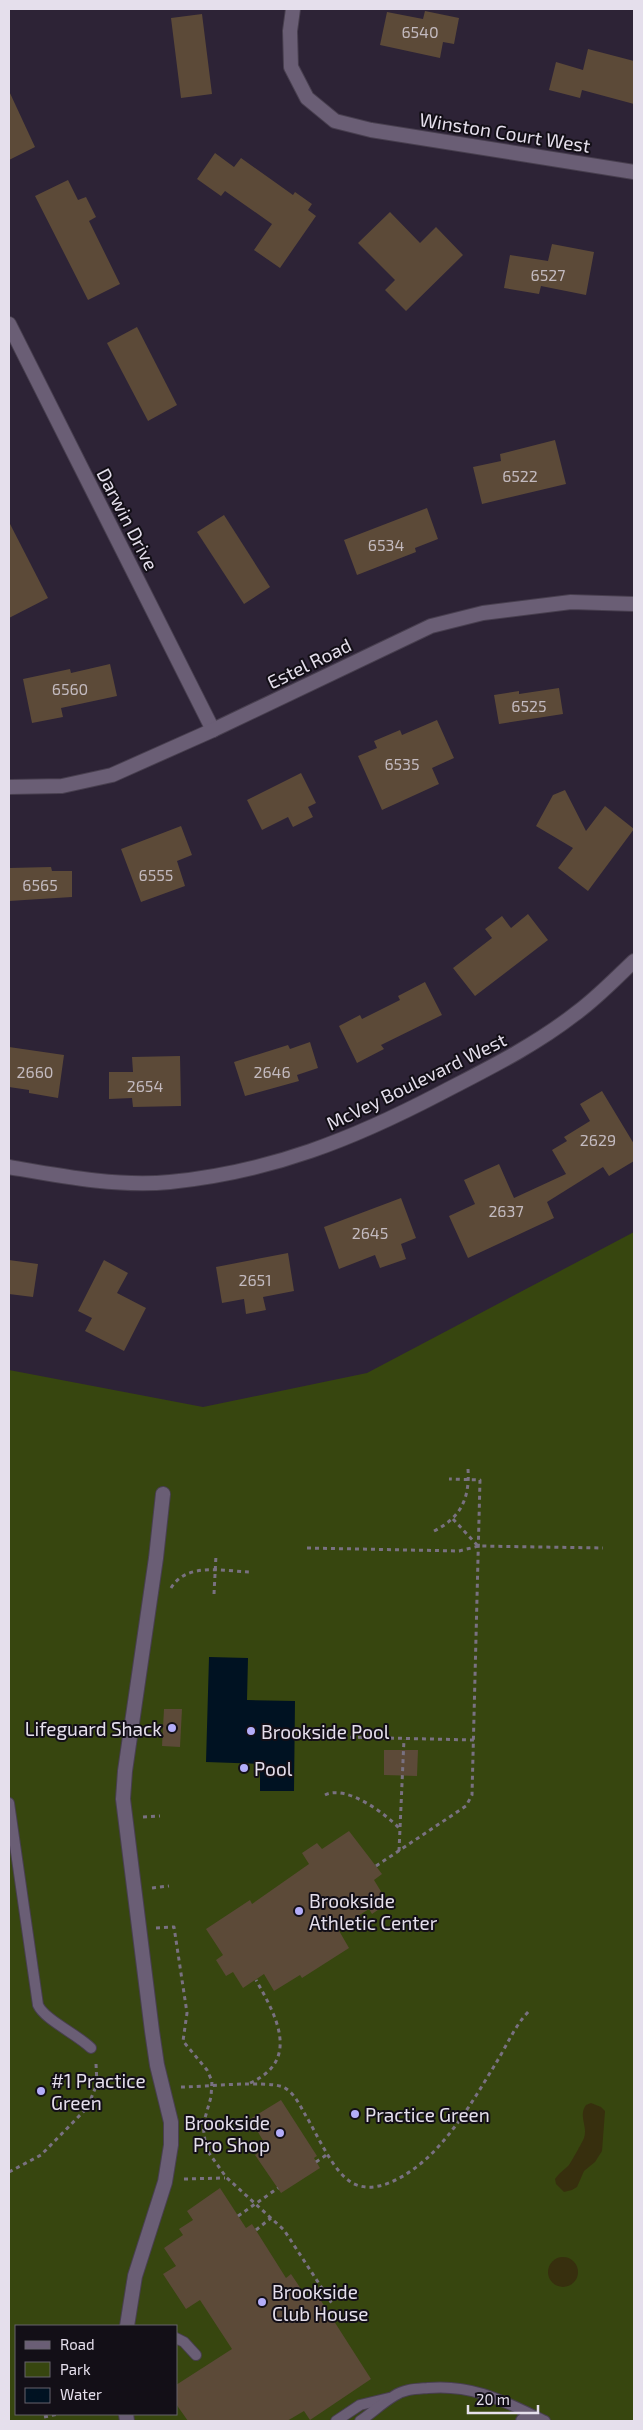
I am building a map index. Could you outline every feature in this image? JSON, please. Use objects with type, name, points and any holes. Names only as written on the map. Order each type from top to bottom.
[{"type":"street","name":"Winston Court West","points":[[293,9],[290,32],[291,67],[307,98],[335,121],[371,130],[634,172]]},
{"type":"street","name":"Darwin Drive","points":[[9,324],[213,730]]},
{"type":"street","name":"Estel Road","points":[[9,787],[62,786],[112,775],[213,730],[431,626],[483,613],[571,602],[634,604]]},
{"type":"street","name":"McVey Boulevard West","points":[[9,1167],[112,1181],[168,1182],[230,1174],[342,1141],[388,1120],[513,1055],[575,1014],[634,961]]},
{"type":"street","points":[[127,2325],[135,2276],[167,2177],[172,2133],[151,2024],[124,1809],[123,1787],[156,1558],[163,1494]]},
{"type":"street","points":[[523,2421],[530,2421]]},
{"type":"lane","points":[[9,1803],[38,2005],[47,2017],[73,2033],[91,2048]]},
{"type":"lane","points":[[178,2339],[184,2342],[196,2355]]},
{"type":"lane","points":[[336,2421],[363,2404],[394,2396],[411,2389],[439,2387],[464,2388],[490,2395],[545,2421]]},
{"type":"lane","points":[[360,2421],[394,2396]]},
{"type":"path","points":[[434,1531],[453,1519],[465,1500],[468,1469]]},
{"type":"path","points":[[376,1866],[470,1803],[473,1789],[480,1480],[449,1479]]},
{"type":"path","points":[[453,1519],[478,1546]]},
{"type":"path","points":[[307,1548],[459,1551],[478,1546],[603,1548]]},
{"type":"path","points":[[214,1594],[216,1555]]},
{"type":"path","points":[[170,1594],[176,1580],[188,1572],[249,1572]]},
{"type":"path","points":[[342,1737],[474,1740]]},
{"type":"path","points":[[399,1851],[404,1739]]},
{"type":"path","points":[[325,1795],[337,1793],[357,1799],[382,1813],[400,1829]]},
{"type":"path","points":[[142,1808],[143,1817],[160,1816]]},
{"type":"path","points":[[150,1896],[149,1888],[169,1886]]},
{"type":"path","points":[[152,1921],[153,1929],[174,1927],[187,2013],[182,2041],[207,2070],[212,2086],[204,2119],[203,2139],[209,2155],[228,2179],[292,2240],[333,2305]]},
{"type":"path","points":[[241,2085],[255,2080],[268,2070],[276,2059],[281,2044],[279,2023],[256,1980]]},
{"type":"path","points":[[162,2088],[270,2084],[289,2092],[296,2098],[329,2154],[348,2180],[364,2186],[379,2186],[389,2183],[417,2166],[447,2136],[492,2070],[519,2022],[530,2010]]},
{"type":"path","points":[[9,2172],[41,2155],[87,2108],[94,2094],[98,2078],[96,2060],[91,2048]]},
{"type":"path","points":[[316,2162],[329,2154]]},
{"type":"path","points":[[167,2177],[187,2180],[221,2177],[228,2179]]},
{"type":"path","points":[[238,2216],[278,2188]]},
{"type":"path","points":[[256,2230],[271,2218]]},
{"type":"path","points":[[44,2417],[53,2415]]},
{"type":"green space","points":[[634,1232],[634,2421],[9,2421],[9,1370],[203,1407],[367,1373]]},
{"type":"sand","points":[[591,2103],[605,2111],[602,2151],[595,2162],[584,2171],[577,2187],[564,2192],[556,2184],[555,2179],[569,2165],[583,2140],[585,2129],[583,2113],[586,2105]]},
{"type":"sand","points":[[563,2257],[569,2258],[577,2266],[577,2278],[569,2286],[563,2287],[557,2286],[549,2278],[548,2272],[549,2266],[557,2258]]},
{"type":"water","name":"Brookside Pool","points":[[209,1657],[248,1658],[247,1700],[295,1701],[294,1791],[260,1791],[260,1764],[206,1762]]},
{"type":"building","points":[[425,11],[459,18],[454,44],[443,42],[440,58],[380,45],[387,12],[423,19]]},
{"type":"building","points":[[202,14],[212,94],[181,98],[171,18]]},
{"type":"building","points":[[588,49],[634,61],[634,104],[582,90],[580,98],[549,90],[556,62],[583,70]]},
{"type":"building","points":[[9,91],[35,147],[9,160]]},
{"type":"building","points":[[215,153],[234,167],[241,158],[293,195],[295,192],[312,204],[308,210],[316,216],[280,268],[254,250],[272,224],[225,191],[221,196],[197,179]]},
{"type":"building","points":[[68,180],[78,200],[86,197],[96,217],[89,221],[120,284],[88,300],[35,196]]},
{"type":"building","points":[[390,212],[420,243],[436,227],[463,255],[406,311],[385,290],[395,280],[358,243]]},
{"type":"building","points":[[552,244],[594,252],[586,295],[541,286],[539,294],[504,288],[510,255],[548,261]]},
{"type":"building","points":[[137,327],[177,405],[148,421],[107,343]]},
{"type":"building","points":[[555,440],[566,484],[482,504],[473,467],[501,461],[500,454]]},
{"type":"building","points":[[427,508],[438,539],[415,548],[416,552],[357,575],[344,540]]},
{"type":"building","points":[[224,515],[270,587],[244,604],[197,532]]},
{"type":"building","points":[[9,522],[48,598],[9,618]]},
{"type":"building","points":[[110,664],[117,696],[61,708],[63,717],[32,723],[23,679],[70,669],[71,673]]},
{"type":"building","points":[[559,688],[563,714],[499,724],[494,695],[519,691],[519,694]]},
{"type":"building","points":[[437,720],[454,758],[432,768],[439,784],[382,810],[358,756],[377,748],[374,741],[400,730],[402,735]]},
{"type":"building","points":[[301,773],[316,803],[308,807],[313,817],[293,827],[288,817],[262,830],[247,800]]},
{"type":"building","points":[[565,790],[586,831],[605,806],[634,829],[588,891],[558,868],[573,848],[536,826],[553,795]]},
{"type":"building","points":[[181,826],[192,855],[177,861],[185,886],[141,902],[121,849]]},
{"type":"building","points":[[51,867],[52,871],[72,871],[72,897],[9,901],[9,868]]},
{"type":"building","points":[[528,914],[548,940],[475,996],[453,968],[492,938],[485,929],[502,916],[511,928]]},
{"type":"building","points":[[425,982],[442,1015],[381,1045],[384,1049],[357,1063],[339,1026],[360,1015],[362,1019],[400,1000],[398,996]]},
{"type":"building","points":[[310,1042],[318,1068],[297,1075],[299,1081],[245,1096],[234,1062],[288,1045],[290,1049]]},
{"type":"building","points":[[9,1047],[64,1055],[58,1098],[9,1087]]},
{"type":"building","points":[[180,1056],[181,1106],[133,1107],[132,1098],[109,1099],[109,1072],[133,1072],[132,1057]]},
{"type":"building","points":[[602,1091],[634,1144],[634,1161],[609,1176],[603,1167],[547,1202],[554,1218],[468,1258],[449,1216],[475,1204],[464,1180],[499,1164],[514,1198],[566,1174],[552,1150],[567,1141],[564,1137],[590,1121],[580,1104]]},
{"type":"building","points":[[401,1198],[416,1238],[401,1244],[406,1259],[380,1268],[375,1255],[339,1269],[324,1227]]},
{"type":"building","points":[[288,1253],[294,1291],[263,1297],[266,1310],[246,1314],[244,1299],[222,1303],[216,1267]]},
{"type":"building","points":[[9,1260],[38,1264],[33,1297],[9,1294]]},
{"type":"building","points":[[104,1260],[128,1273],[117,1293],[146,1308],[124,1351],[85,1331],[92,1318],[78,1311]]},
{"type":"building","name":"Lifeguard Shack","points":[[164,1709],[182,1709],[180,1747],[162,1746]]},
{"type":"building","points":[[384,1750],[418,1750],[417,1776],[384,1775]]},
{"type":"building","name":"Brookside Athletic Center","points":[[349,1831],[382,1874],[374,1880],[388,1903],[372,1914],[369,1909],[338,1929],[349,1948],[302,1978],[300,1975],[274,1991],[264,1974],[243,1988],[233,1972],[226,1976],[216,1960],[223,1955],[206,1929],[250,1900],[252,1904],[309,1864],[302,1853],[317,1843],[322,1849]]},
{"type":"building","name":"Brookside Pro Shop","points":[[281,2100],[317,2156],[314,2158],[320,2168],[281,2193],[255,2155],[267,2147],[250,2119]]},
{"type":"building","name":"Brookside Club House","points":[[220,2188],[246,2228],[252,2224],[286,2278],[291,2274],[307,2298],[316,2293],[371,2379],[310,2420],[304,2411],[287,2421],[188,2421],[178,2407],[178,2384],[232,2349],[200,2300],[186,2309],[163,2274],[176,2266],[164,2248],[183,2235],[179,2229],[193,2220],[187,2211]]},
{"type":"place","name":"Lifeguard Shack","points":[[172,1728]]},
{"type":"place","name":"Brookside Pool","points":[[251,1731]]},
{"type":"place","name":"Pool","points":[[244,1768]]},
{"type":"place","name":"Brookside Athletic Center","points":[[299,1911]]},
{"type":"place","name":"#1 Practice Green","points":[[41,2091]]},
{"type":"place","name":"Practice Green","points":[[355,2114]]},
{"type":"place","name":"Brookside Pro Shop","points":[[280,2133]]},
{"type":"place","name":"Brookside Club House","points":[[262,2302]]}]
